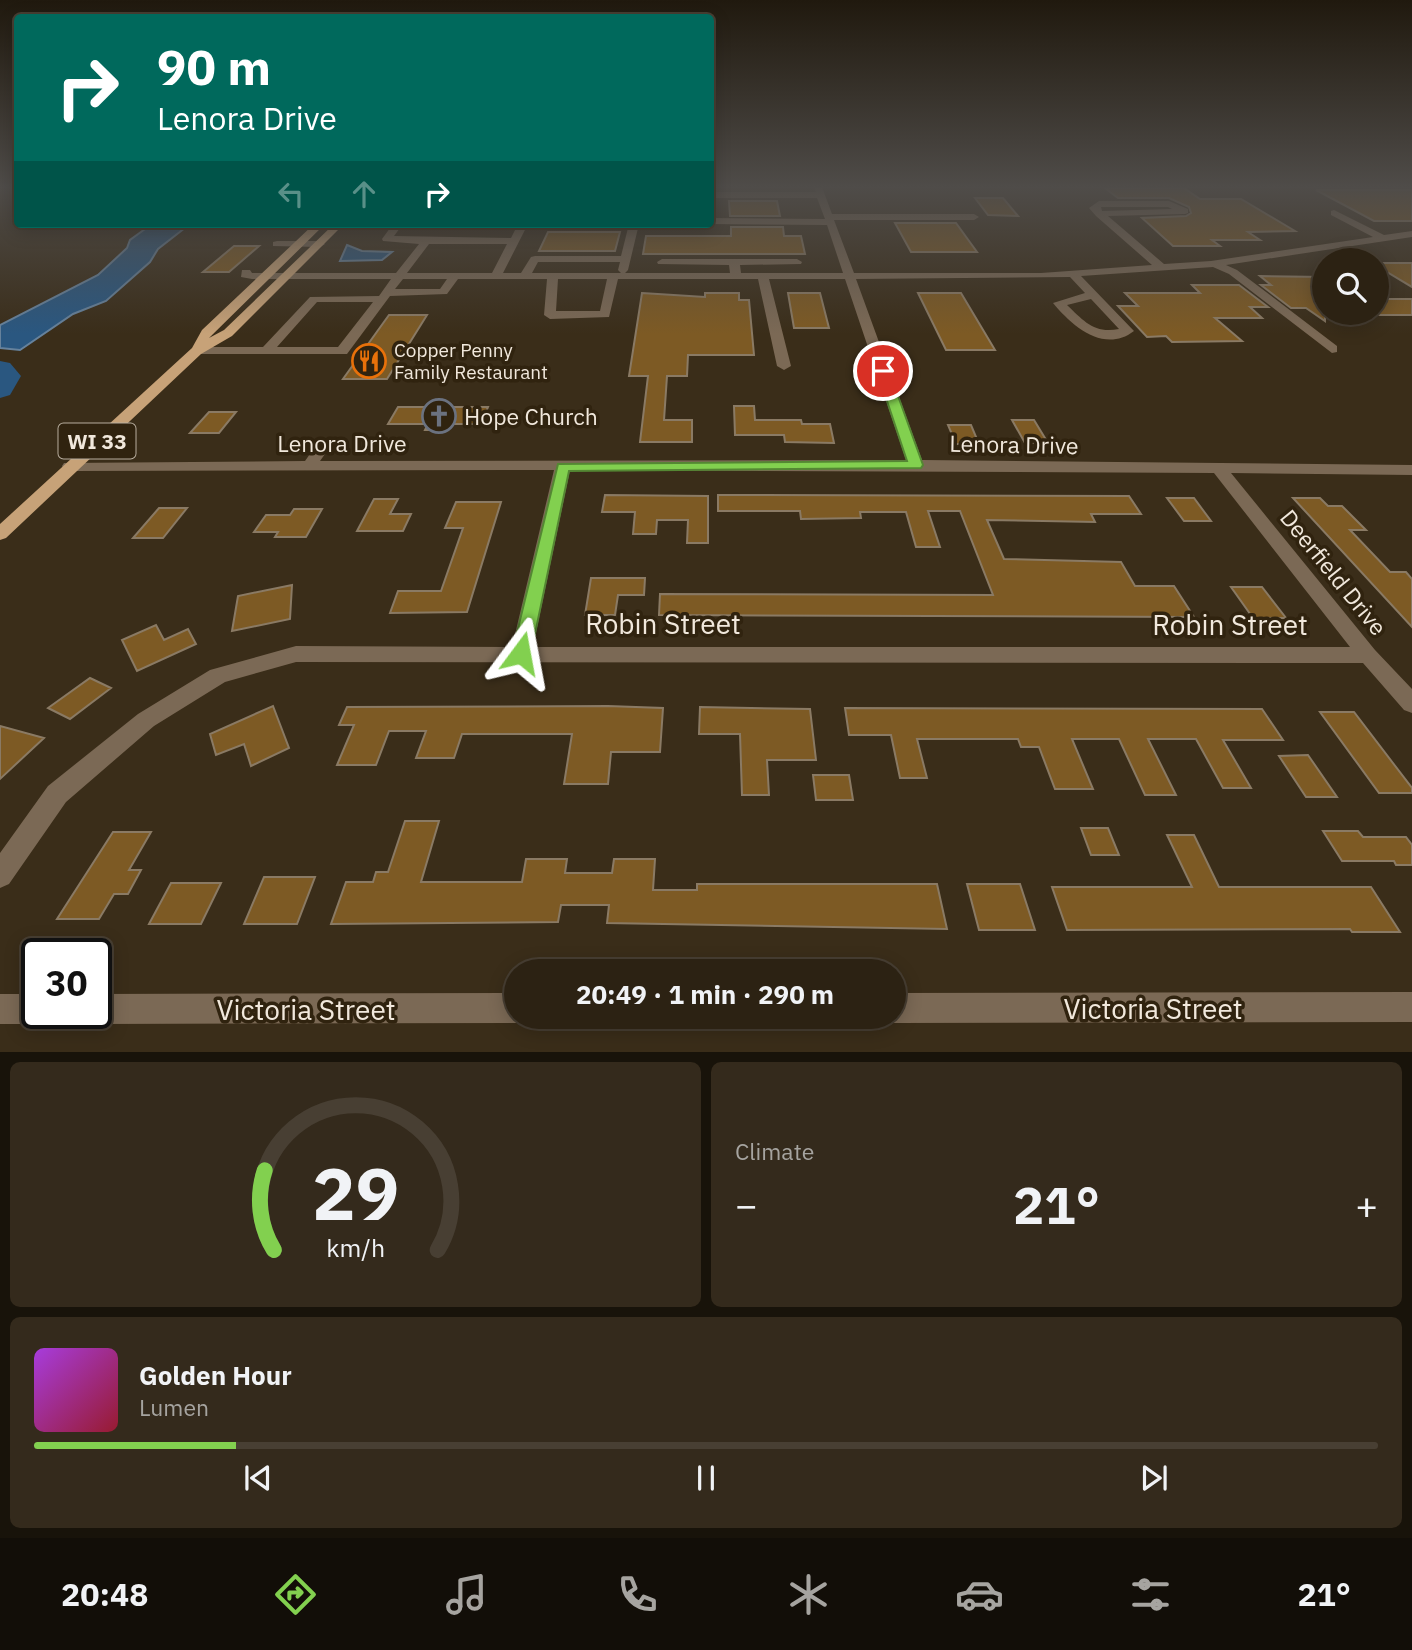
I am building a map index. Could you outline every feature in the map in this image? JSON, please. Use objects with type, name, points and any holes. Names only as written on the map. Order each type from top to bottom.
[{"type":"main road","name":"WI 33","points":[[196,351],[206,333],[307,236]]},
{"type":"main road","name":"WI 33","points":[[0,534],[196,351],[228,333],[328,236]]},
{"type":"street","points":[[389,236],[387,239],[426,241],[469,237],[514,241]]},
{"type":"street","points":[[495,277],[517,236]]},
{"type":"street","points":[[553,277],[550,315],[605,314],[631,236]]},
{"type":"street","points":[[836,236],[915,465]]},
{"type":"street","points":[[1125,236],[1163,269]]},
{"type":"street","points":[[1378,236],[1384,239]]},
{"type":"street","points":[[246,272],[245,275],[248,276],[495,277],[1073,275],[1215,264],[1402,236]]},
{"type":"street","points":[[1397,237],[1412,243]]},
{"type":"street","points":[[196,351],[342,351],[426,241]]},
{"type":"street","points":[[277,244],[320,244]]},
{"type":"street","points":[[524,277],[535,259],[625,259]]},
{"type":"street","points":[[662,262],[797,262]]},
{"type":"street","points":[[734,262],[736,277]]},
{"type":"street","points":[[1215,264],[1233,272],[1332,349]]},
{"type":"street","points":[[1073,275],[1093,295],[1102,304],[1128,331],[1101,337],[1090,332],[1059,303],[1093,295]]},
{"type":"street","points":[[266,351],[314,299],[443,292],[454,276]]},
{"type":"street","points":[[763,277],[784,366]]},
{"type":"street","points":[[309,466],[321,447]]},
{"type":"street","name":"Lenora Drive","points":[[70,466],[915,465],[1412,470]]},
{"type":"street","points":[[521,653],[563,467]]},
{"type":"street","name":"Deerfield Drive","points":[[1219,468],[1368,654],[1412,704]]},
{"type":"street","name":"Robin Street","points":[[0,875],[57,794],[146,720],[218,676],[296,654],[1368,654]]},
{"type":"street","name":"Victoria Street","points":[[906,1008],[1412,1007]]},
{"type":"street","points":[[0,1009],[21,1009]]},
{"type":"street","name":"Victoria Street","points":[[112,1009],[504,1009]]},
{"type":"water","points":[[135,236],[175,236],[106,301],[73,314],[20,350],[0,348],[0,325],[98,275],[127,248],[130,240]]},
{"type":"water","points":[[347,245],[362,251],[392,252],[382,260],[340,261]]},
{"type":"building","points":[[546,236],[619,236],[615,251],[539,251]]},
{"type":"building","points":[[646,236],[801,236],[805,254],[643,254]]},
{"type":"building","points":[[902,236],[965,236],[977,252],[911,252]]},
{"type":"building","points":[[1162,236],[1254,236],[1260,240],[1212,240],[1220,246],[1173,246]]},
{"type":"building","points":[[234,246],[259,246],[229,272],[203,272]]},
{"type":"building","points":[[1389,263],[1412,263],[1412,287],[1389,273]]},
{"type":"building","points":[[1260,276],[1312,277],[1312,312],[1306,308],[1291,308],[1261,285],[1271,285]]},
{"type":"building","points":[[1192,285],[1239,285],[1268,307],[1250,307],[1262,318],[1215,318],[1242,341],[1172,342],[1166,336],[1147,337],[1118,306],[1138,306],[1125,293],[1200,293]]},
{"type":"building","points":[[642,293],[705,297],[705,293],[739,293],[739,300],[749,300],[754,355],[688,355],[687,376],[667,376],[664,420],[692,420],[692,442],[640,442],[648,376],[629,376]]},
{"type":"building","points":[[788,293],[820,293],[829,328],[794,328]]},
{"type":"building","points":[[918,293],[961,293],[995,350],[946,350]]},
{"type":"building","points":[[1389,299],[1412,299],[1412,315],[1389,315]]},
{"type":"building","points":[[389,315],[427,315],[387,379],[343,379]]},
{"type":"building","points":[[734,406],[754,406],[755,420],[801,420],[802,424],[830,424],[834,443],[785,442],[784,435],[735,435]]},
{"type":"building","name":"Hope Church","points":[[398,407],[488,407],[481,424],[449,424],[446,430],[425,430],[428,424],[388,424]]},
{"type":"building","points":[[209,412],[236,412],[219,433],[190,433]]},
{"type":"building","points":[[1012,420],[1034,420],[1048,443],[1025,443]]},
{"type":"building","points":[[948,425],[971,425],[979,444],[956,444]]},
{"type":"building","points":[[605,495],[708,496],[708,543],[687,543],[688,520],[657,520],[656,534],[633,534],[635,512],[602,512]]},
{"type":"building","points":[[718,495],[1129,496],[1141,514],[1091,514],[1095,522],[987,520],[1004,559],[1121,562],[1135,586],[1174,586],[1194,617],[659,615],[660,594],[993,595],[960,511],[928,511],[940,547],[916,547],[906,512],[860,512],[861,518],[801,519],[800,511],[718,511]]},
{"type":"building","points":[[1167,498],[1194,498],[1211,521],[1184,521]]},
{"type":"building","points":[[1293,498],[1320,498],[1328,506],[1342,506],[1366,530],[1350,530],[1390,572],[1406,572],[1412,579],[1412,627]]},
{"type":"building","points":[[374,499],[398,499],[390,514],[411,514],[403,531],[357,531]]},
{"type":"building","points":[[456,502],[501,502],[467,612],[390,613],[398,591],[441,591],[463,528],[445,528]]},
{"type":"building","points":[[159,508],[187,508],[163,538],[133,538]]},
{"type":"building","points":[[294,509],[322,509],[306,537],[275,537],[278,532],[254,532],[266,515],[290,515]]},
{"type":"building","points":[[591,578],[645,578],[644,595],[618,595],[615,615],[585,615]]},
{"type":"building","points":[[292,585],[290,619],[232,631],[238,596]]},
{"type":"building","points":[[1231,587],[1262,587],[1286,618],[1253,618]]},
{"type":"building","points":[[156,625],[164,640],[188,629],[196,644],[137,671],[122,640]]},
{"type":"building","points":[[90,678],[111,688],[70,719],[48,708]]},
{"type":"building","points":[[273,706],[289,748],[251,766],[244,744],[216,755],[210,734]]},
{"type":"building","points":[[347,707],[663,708],[660,752],[611,752],[608,784],[564,784],[572,734],[462,734],[454,758],[416,758],[426,731],[389,731],[376,765],[337,765],[354,725],[339,725]]},
{"type":"building","points":[[700,707],[810,709],[816,760],[767,760],[769,795],[742,795],[740,734],[699,734]]},
{"type":"building","points":[[845,708],[1262,709],[1283,740],[1223,740],[1251,788],[1223,788],[1196,739],[1148,739],[1176,795],[1145,795],[1119,739],[1072,739],[1093,789],[1055,789],[1039,747],[1021,747],[1018,739],[917,739],[927,778],[900,778],[891,735],[849,735]]},
{"type":"building","points":[[1320,712],[1354,712],[1412,788],[1412,793],[1379,793]]},
{"type":"building","points":[[0,726],[44,738],[0,779]]},
{"type":"building","points":[[1308,755],[1337,797],[1306,797],[1279,756]]},
{"type":"building","points":[[813,775],[849,775],[853,800],[816,800]]},
{"type":"building","points":[[405,821],[439,821],[421,882],[522,882],[526,859],[567,859],[565,873],[612,873],[614,859],[655,859],[653,890],[697,890],[697,884],[937,884],[947,929],[607,923],[609,905],[561,905],[558,922],[331,924],[346,882],[373,882],[376,872],[388,872]]},
{"type":"building","points":[[1081,828],[1108,828],[1119,855],[1091,855]]},
{"type":"building","points":[[1323,831],[1358,831],[1363,837],[1406,837],[1412,845],[1412,865],[1396,865],[1394,861],[1342,861]]},
{"type":"building","points":[[113,832],[151,832],[129,870],[141,870],[128,894],[114,894],[99,919],[57,919]]},
{"type":"building","points":[[1167,835],[1194,835],[1219,887],[1371,887],[1400,932],[1352,932],[1350,929],[1067,930],[1052,887],[1192,887]]},
{"type":"building","points":[[264,877],[315,877],[297,924],[244,924]]},
{"type":"building","points":[[171,883],[221,883],[201,924],[149,924]]},
{"type":"building","points":[[967,884],[1020,884],[1035,930],[979,930]]},
{"type":"waterway","points":[[0,369],[7,376],[0,389]]},
{"type":"place","name":"Copper Penny Family Restaurant","points":[[369,361]]},
{"type":"place","name":"Hope Church","points":[[439,416]]},
{"type":"route","points":[[521,653],[563,467],[915,465],[883,371]]}]
